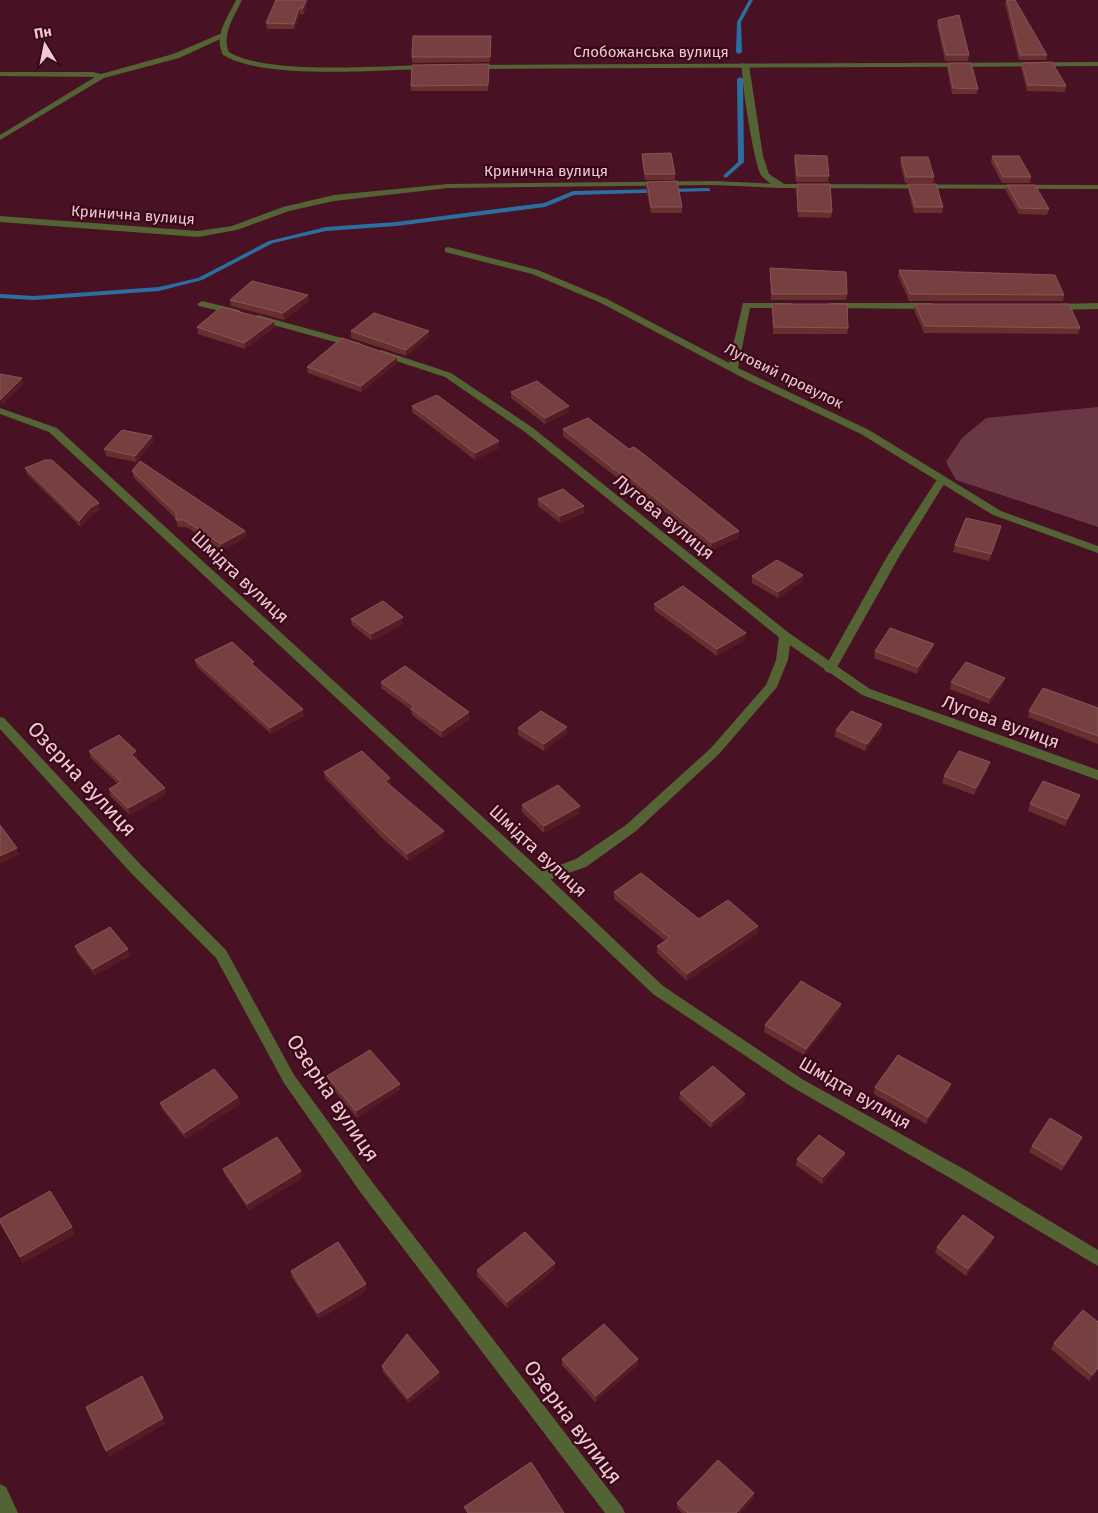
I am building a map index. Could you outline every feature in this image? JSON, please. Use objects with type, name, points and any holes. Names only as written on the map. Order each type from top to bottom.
[{"type":"street","points":[[239,0],[224,36],[222,46],[226,55],[239,63],[262,67],[439,67]]},
{"type":"street","points":[[0,138],[102,76],[176,56],[224,36]]},
{"type":"street","name":"Слобожанська вулиця","points":[[459,67],[1098,64]]},
{"type":"street","points":[[745,66],[759,156],[765,175],[781,186]]},
{"type":"street","points":[[0,74],[93,74],[102,76]]},
{"type":"street","name":"Кринична вулиця","points":[[0,219],[198,234],[234,228],[286,209],[334,198],[448,186],[714,183],[781,186],[1098,187]]},
{"type":"street","name":"Луговий провулок","points":[[448,250],[535,272],[612,305],[733,369],[865,432],[997,513],[1098,550]]},
{"type":"street","name":"Лугова вулиця","points":[[202,304],[334,337],[448,375],[529,430],[785,636],[830,669],[866,692],[1098,775]]},
{"type":"street","points":[[733,369],[746,305],[796,306]]},
{"type":"street","points":[[826,306],[944,306]]},
{"type":"street","points":[[1043,306],[1098,306]]},
{"type":"street","name":"Шмідта вулиця","points":[[0,411],[53,430],[540,878],[658,990],[797,1083],[963,1177],[1098,1259]]},
{"type":"street","points":[[830,669],[894,555],[942,481]]},
{"type":"street","points":[[540,878],[581,863],[631,828],[715,751],[771,687],[782,660],[785,636]]},
{"type":"street","name":"Озерна вулиця","points":[[0,721],[136,869],[222,954],[289,1079],[373,1196],[616,1513]]},
{"type":"street","points":[[0,1493],[9,1513]]},
{"type":"shaded area","points":[[1098,407],[1098,527],[956,480],[946,462],[962,438],[986,418]]},
{"type":"building","points":[[276,0],[306,0],[303,8],[299,8],[294,24],[266,23]]},
{"type":"building","points":[[1007,0],[1015,0],[1047,55],[1020,55]]},
{"type":"building","points":[[959,15],[969,55],[946,55],[938,20]]},
{"type":"building","points":[[413,36],[491,36],[490,57],[412,57]]},
{"type":"building","points":[[1052,62],[1066,86],[1028,85],[1022,63]]},
{"type":"building","points":[[948,63],[971,63],[978,89],[953,88]]},
{"type":"building","points":[[489,64],[488,85],[411,86],[412,65]]},
{"type":"building","points":[[671,153],[675,174],[645,174],[642,154]]},
{"type":"building","points":[[795,155],[827,156],[829,176],[797,176]]},
{"type":"building","points":[[992,156],[1019,156],[1031,177],[1003,177]]},
{"type":"building","points":[[901,157],[928,157],[934,177],[906,177]]},
{"type":"building","points":[[677,181],[682,207],[651,207],[647,182]]},
{"type":"building","points":[[797,184],[830,184],[832,212],[798,211]]},
{"type":"building","points":[[908,184],[936,184],[943,207],[915,207]]},
{"type":"building","points":[[1007,185],[1035,185],[1049,209],[1020,208]]},
{"type":"building","points":[[770,268],[846,272],[847,294],[772,294]]},
{"type":"building","points":[[899,270],[1055,275],[1064,295],[910,294]]},
{"type":"building","points":[[252,281],[308,295],[283,313],[230,300]]},
{"type":"building","points":[[772,304],[847,304],[848,328],[774,327]]},
{"type":"building","points":[[915,304],[1069,304],[1080,328],[925,326]]},
{"type":"building","points":[[221,307],[274,321],[244,343],[197,327]]},
{"type":"building","points":[[374,313],[429,331],[406,350],[351,331]]},
{"type":"building","points":[[342,338],[397,357],[361,386],[307,367]]},
{"type":"building","points":[[0,374],[22,378],[0,400]]},
{"type":"building","points":[[537,381],[569,406],[545,418],[511,392]]},
{"type":"building","points":[[437,395],[499,441],[475,453],[412,406]]},
{"type":"building","points":[[588,418],[629,449],[634,447],[739,531],[712,543],[627,475],[624,477],[563,429]]},
{"type":"building","points":[[122,430],[152,436],[135,456],[104,449]]},
{"type":"building","points":[[45,460],[52,460],[99,503],[91,507],[79,521],[25,468]]},
{"type":"building","points":[[140,461],[245,531],[221,544],[184,520],[176,520],[176,513],[132,471]]},
{"type":"building","points":[[563,489],[584,506],[560,516],[538,499]]},
{"type":"building","points":[[966,518],[1001,526],[991,554],[955,545]]},
{"type":"building","points":[[777,560],[803,575],[778,592],[752,576]]},
{"type":"building","points":[[683,586],[746,633],[717,649],[654,604]]},
{"type":"building","points":[[383,601],[403,617],[371,634],[351,619]]},
{"type":"building","points":[[890,628],[934,644],[918,667],[875,651]]},
{"type":"building","points":[[232,642],[254,662],[251,663],[303,709],[270,728],[195,660]]},
{"type":"building","points":[[966,662],[1005,678],[990,698],[951,682]]},
{"type":"building","points":[[405,666],[469,712],[442,731],[411,709],[414,706],[381,682]]},
{"type":"building","points":[[1043,688],[1098,708],[1098,736],[1029,711]]},
{"type":"building","points":[[541,711],[567,727],[544,744],[518,728]]},
{"type":"building","points":[[851,711],[882,724],[867,744],[836,730]]},
{"type":"building","points":[[119,735],[136,751],[131,754],[165,788],[128,808],[109,789],[121,782],[89,751]]},
{"type":"building","points":[[362,751],[390,778],[385,781],[444,831],[407,854],[324,772]]},
{"type":"building","points":[[959,751],[990,762],[976,788],[944,776]]},
{"type":"building","points":[[1043,781],[1080,795],[1067,819],[1030,804]]},
{"type":"building","points":[[558,785],[580,806],[544,826],[522,805]]},
{"type":"building","points":[[0,825],[17,848],[0,856]]},
{"type":"building","points":[[641,873],[699,919],[728,900],[758,926],[687,974],[657,946],[670,938],[614,892]]},
{"type":"building","points":[[110,927],[128,949],[93,969],[75,946]]},
{"type":"building","points":[[801,981],[841,1004],[806,1049],[765,1025]]},
{"type":"building","points":[[370,1050],[400,1084],[356,1111],[327,1076]]},
{"type":"building","points":[[898,1055],[951,1084],[928,1117],[875,1087]]},
{"type":"building","points":[[713,1066],[745,1094],[712,1122],[680,1093]]},
{"type":"building","points":[[214,1069],[238,1097],[184,1133],[160,1103]]},
{"type":"building","points":[[1050,1118],[1082,1137],[1064,1165],[1032,1146]]},
{"type":"building","points":[[819,1135],[845,1153],[823,1177],[797,1159]]},
{"type":"building","points":[[277,1137],[301,1171],[247,1204],[223,1169]]},
{"type":"building","points":[[50,1191],[72,1227],[20,1257],[0,1219]]},
{"type":"building","points":[[963,1215],[994,1237],[968,1269],[937,1247]]},
{"type":"building","points":[[525,1232],[555,1263],[507,1302],[477,1270]]},
{"type":"building","points":[[338,1242],[366,1284],[318,1313],[291,1271]]},
{"type":"building","points":[[1083,1310],[1098,1322],[1098,1368],[1092,1375],[1054,1343]]},
{"type":"building","points":[[604,1324],[638,1359],[596,1396],[562,1359]]},
{"type":"building","points":[[407,1334],[439,1372],[408,1398],[382,1366]]},
{"type":"building","points":[[142,1376],[163,1418],[106,1451],[86,1407]]},
{"type":"building","points":[[718,1460],[754,1493],[736,1513],[688,1513],[677,1503]]},
{"type":"building","points":[[531,1462],[564,1513],[468,1513],[464,1507]]},
{"type":"waterway","points":[[739,52],[739,22],[751,0]]},
{"type":"waterway","points":[[726,176],[741,162],[740,79]]},
{"type":"waterway","points":[[0,296],[34,298],[159,289],[200,279],[271,242],[326,229],[396,224],[545,205],[573,193],[708,190]]}]
